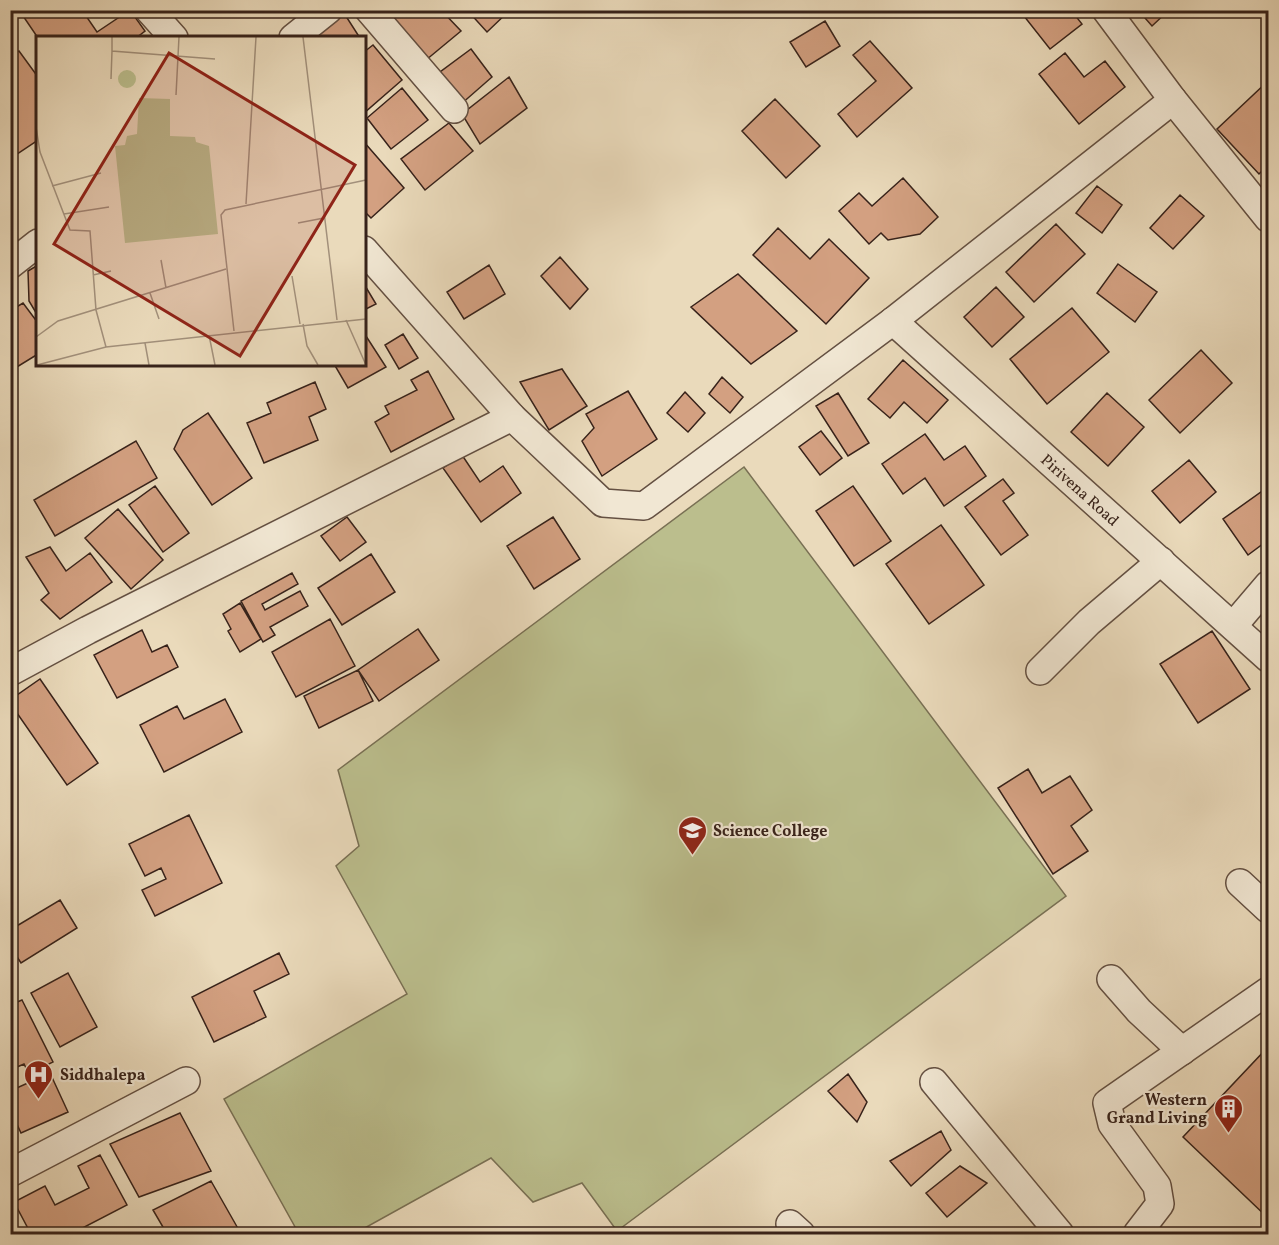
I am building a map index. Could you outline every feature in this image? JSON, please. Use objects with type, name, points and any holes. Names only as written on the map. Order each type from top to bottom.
[{"type":"street","points":[[149,10],[172,36]]},
{"type":"street","points":[[295,36],[327,10]]},
{"type":"street","points":[[369,10],[454,109]]},
{"type":"street","points":[[1106,10],[1173,100],[1267,212]]},
{"type":"street","points":[[366,252],[512,417],[603,503],[644,506],[893,321],[1173,100]]},
{"type":"street","points":[[10,265],[36,245]]},
{"type":"street","name":"Pirivena Road","points":[[893,321],[1269,658]]},
{"type":"street","points":[[10,672],[88,630],[512,417]]},
{"type":"street","points":[[1040,671],[1089,622],[1161,561]]},
{"type":"street","points":[[1233,626],[1269,585]]},
{"type":"street","points":[[1240,883],[1269,909]]},
{"type":"street","points":[[1111,979],[1139,1011],[1182,1051]]},
{"type":"street","points":[[1137,1234],[1160,1204],[1157,1186],[1112,1124],[1107,1103],[1269,991]]},
{"type":"street","points":[[10,1173],[186,1081]]},
{"type":"street","points":[[934,1082],[1059,1234]]},
{"type":"green space","name":"Science College","points":[[744,467],[1066,896],[617,1231],[582,1183],[533,1202],[491,1158],[354,1234],[299,1234],[224,1099],[407,994],[336,866],[359,846],[338,770]]},
{"type":"building","points":[[19,10],[82,10],[97,32],[130,10],[145,31],[139,36],[37,36]]},
{"type":"building","points":[[341,10],[359,36],[310,36]]},
{"type":"building","points":[[380,10],[441,10],[461,31],[420,65]]},
{"type":"building","points":[[467,10],[510,10],[487,32]]},
{"type":"building","points":[[1071,10],[1082,24],[1050,49],[1020,11]]},
{"type":"building","points":[[1138,10],[1169,10],[1152,26]]},
{"type":"building","points":[[825,21],[840,46],[806,67],[790,42]]},
{"type":"building","points":[[870,41],[912,88],[857,137],[838,114],[876,81],[853,55]]},
{"type":"building","points":[[373,45],[402,80],[366,111],[366,50]]},
{"type":"building","points":[[471,49],[492,77],[460,105],[436,75]]},
{"type":"building","points":[[19,51],[36,74],[36,141],[11,158],[10,57]]},
{"type":"building","points":[[1065,53],[1084,77],[1105,61],[1125,87],[1079,124],[1039,74]]},
{"type":"building","points":[[509,77],[527,108],[480,144],[462,114]]},
{"type":"building","points":[[1268,81],[1268,165],[1259,174],[1217,129]]},
{"type":"building","points":[[402,88],[428,120],[391,149],[367,118]]},
{"type":"building","points":[[775,99],[820,146],[786,178],[742,131]]},
{"type":"building","points":[[449,123],[473,151],[425,190],[401,159]]},
{"type":"building","points":[[366,144],[404,188],[371,218],[366,213]]},
{"type":"building","points":[[903,178],[938,217],[920,234],[888,240],[881,233],[869,244],[839,211],[859,193],[872,206]]},
{"type":"building","points":[[1097,186],[1122,205],[1102,233],[1076,213]]},
{"type":"building","points":[[1180,195],[1204,216],[1173,249],[1150,228]]},
{"type":"building","points":[[1056,224],[1085,254],[1034,302],[1006,272]]},
{"type":"building","points":[[778,228],[810,259],[829,239],[869,278],[826,324],[753,255]]},
{"type":"building","points":[[560,257],[588,289],[570,309],[541,276]]},
{"type":"building","points":[[1118,264],[1157,292],[1135,322],[1097,293]]},
{"type":"building","points":[[489,265],[505,294],[464,319],[447,292]]},
{"type":"building","points":[[36,266],[36,313],[29,301],[28,271]]},
{"type":"building","points":[[738,274],[797,331],[751,364],[691,307]]},
{"type":"building","points":[[366,287],[376,304],[366,309]]},
{"type":"building","points":[[996,287],[1024,317],[992,347],[964,317]]},
{"type":"building","points":[[23,303],[36,320],[36,355],[12,370],[10,368],[10,311]]},
{"type":"building","points":[[1072,308],[1109,352],[1047,404],[1010,359]]},
{"type":"building","points":[[403,334],[418,358],[399,369],[385,345]]},
{"type":"building","points":[[366,336],[386,367],[348,388],[335,366],[366,366]]},
{"type":"building","points":[[1201,350],[1232,383],[1180,433],[1149,400]]},
{"type":"building","points":[[903,360],[948,400],[927,423],[904,402],[890,418],[868,399]]},
{"type":"building","points":[[562,369],[587,406],[549,430],[520,382]]},
{"type":"building","points":[[428,371],[454,419],[391,452],[375,422],[389,414],[385,406],[417,390],[411,380]]},
{"type":"building","points":[[722,377],[743,397],[730,413],[709,394]]},
{"type":"building","points":[[315,382],[326,409],[309,417],[318,440],[264,463],[247,423],[271,413],[267,403]]},
{"type":"building","points":[[628,391],[657,439],[602,476],[582,441],[594,428],[586,414]]},
{"type":"building","points":[[685,392],[705,413],[688,432],[667,413]]},
{"type":"building","points":[[838,393],[869,443],[848,456],[816,406]]},
{"type":"building","points":[[1107,393],[1144,427],[1108,466],[1071,432]]},
{"type":"building","points":[[208,413],[252,478],[212,505],[174,449],[183,430]]},
{"type":"building","points":[[821,431],[842,458],[820,475],[799,447]]},
{"type":"building","points":[[925,434],[944,460],[965,446],[986,476],[944,506],[925,478],[903,494],[882,464]]},
{"type":"building","points":[[136,441],[157,478],[55,536],[34,500]]},
{"type":"building","points":[[462,455],[480,482],[503,466],[521,493],[481,522],[443,468]]},
{"type":"building","points":[[1189,460],[1216,492],[1180,523],[1152,491]]},
{"type":"building","points":[[1003,479],[1014,493],[1003,501],[1028,535],[1001,555],[965,507]]},
{"type":"building","points":[[155,486],[189,533],[163,552],[129,505]]},
{"type":"building","points":[[853,486],[891,541],[854,566],[816,511]]},
{"type":"building","points":[[1268,487],[1268,540],[1248,555],[1223,519]]},
{"type":"building","points":[[118,509],[163,560],[131,589],[85,538]]},
{"type":"building","points":[[347,517],[366,542],[340,561],[321,536]]},
{"type":"building","points":[[553,517],[580,559],[534,589],[507,546]]},
{"type":"building","points":[[941,525],[984,585],[929,624],[886,564]]},
{"type":"building","points":[[50,547],[66,571],[90,553],[112,582],[60,619],[41,600],[49,593],[26,557]]},
{"type":"building","points":[[371,554],[395,592],[342,625],[318,588]]},
{"type":"building","points":[[292,573],[298,584],[262,604],[265,610],[300,591],[308,606],[270,627],[275,635],[263,642],[241,601]]},
{"type":"building","points":[[240,603],[261,639],[240,652],[228,631],[231,629],[223,614]]},
{"type":"building","points":[[330,619],[355,666],[296,697],[272,652]]},
{"type":"building","points":[[418,629],[439,660],[379,701],[358,670]]},
{"type":"building","points":[[142,630],[152,652],[167,645],[178,667],[117,698],[94,655]]},
{"type":"building","points":[[1212,631],[1250,689],[1198,723],[1160,664]]},
{"type":"building","points":[[358,670],[373,701],[319,728],[304,696]]},
{"type":"building","points":[[40,679],[98,763],[67,785],[10,703],[10,700]]},
{"type":"building","points":[[225,699],[242,732],[164,772],[140,725],[177,706],[184,719]]},
{"type":"building","points":[[1028,769],[1042,793],[1070,776],[1092,810],[1071,826],[1088,851],[1053,874],[998,788]]},
{"type":"building","points":[[189,815],[222,883],[155,916],[142,890],[166,879],[161,868],[145,876],[129,844]]},
{"type":"building","points":[[60,900],[77,928],[21,963],[10,946],[10,930]]},
{"type":"building","points":[[279,953],[289,974],[254,991],[266,1017],[214,1042],[192,997]]},
{"type":"building","points":[[68,973],[97,1027],[60,1047],[31,993]]},
{"type":"building","points":[[22,1000],[53,1062],[29,1074],[24,1064],[10,1070],[10,1005]]},
{"type":"building","name":"Western Grand Living","points":[[1268,1047],[1268,1218],[1183,1137]]},
{"type":"building","points":[[50,1073],[68,1112],[21,1133],[10,1109],[10,1091]]},
{"type":"building","points":[[848,1074],[867,1102],[857,1122],[828,1091]]},
{"type":"building","points":[[180,1113],[211,1171],[139,1197],[110,1144]]},
{"type":"building","points":[[941,1131],[951,1150],[911,1186],[890,1161]]},
{"type":"building","points":[[100,1155],[127,1205],[71,1234],[31,1234],[14,1202],[45,1186],[55,1205],[89,1188],[78,1166]]},
{"type":"building","points":[[960,1166],[987,1183],[947,1217],[926,1193]]},
{"type":"building","points":[[211,1181],[240,1232],[235,1234],[167,1234],[153,1210]]},
{"type":"place","name":"Science College","points":[[692,856]]},
{"type":"place","name":"Siddhalepa","points":[[39,1100]]},
{"type":"place","name":"Western Grand Living","points":[[1228,1134]]}]
